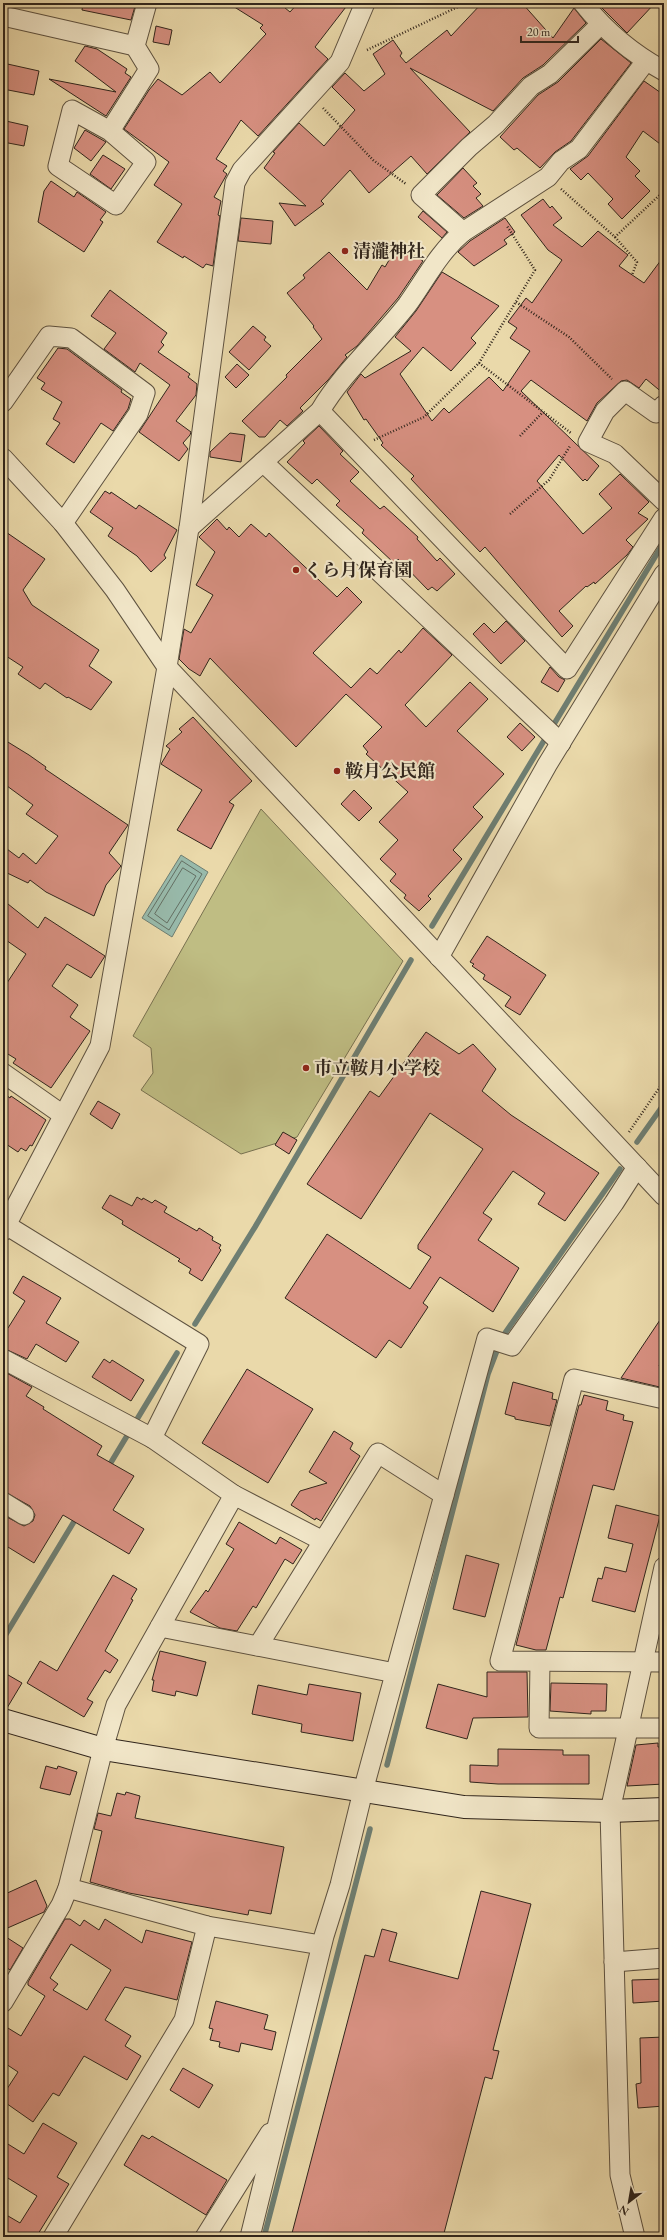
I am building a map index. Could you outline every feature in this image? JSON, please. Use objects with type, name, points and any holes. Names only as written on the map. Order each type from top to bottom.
[{"type":"street","points":[[135,46],[147,3]]},
{"type":"street","points":[[138,1431],[199,1344],[4,1228],[100,1046],[167,667],[189,528],[235,183],[242,170],[340,62],[365,3]]},
{"type":"street","points":[[583,3],[600,24],[646,61],[664,71]]},
{"type":"street","points":[[3,16],[135,46],[149,69],[110,131]]},
{"type":"street","points":[[463,232],[421,195],[469,147],[496,124],[531,86],[550,74],[600,24]]},
{"type":"street","points":[[189,528],[320,411],[334,388],[376,343],[407,304],[451,242],[463,232],[548,177],[561,161],[579,149],[646,61]]},
{"type":"street","points":[[72,110],[110,131],[146,162],[116,205],[58,166],[72,110]]},
{"type":"street","points":[[3,402],[49,336],[71,338],[145,393],[138,414],[63,523]]},
{"type":"street","points":[[664,405],[656,413],[624,391],[582,439],[615,454],[664,501]]},
{"type":"street","points":[[320,411],[567,670],[664,518]]},
{"type":"street","points":[[3,458],[63,523],[115,590],[167,667],[664,1196]]},
{"type":"street","points":[[263,462],[561,742]]},
{"type":"street","points":[[439,957],[561,742],[664,574]]},
{"type":"street","points":[[3,1073],[63,1115]]},
{"type":"street","points":[[250,2237],[322,1945],[340,1885],[363,1791],[487,1338],[512,1346],[614,1203],[636,1167]]},
{"type":"street","points":[[3,1359],[138,1431],[234,1495],[323,1541]]},
{"type":"street","points":[[664,1400],[574,1379],[500,1661],[664,1662]]},
{"type":"street","points":[[258,1646],[378,1453],[444,1496]]},
{"type":"street","points":[[3,2002],[61,1905],[68,1888],[103,1749],[116,1706],[234,1495]]},
{"type":"street","points":[[3,1502],[24,1515]]},
{"type":"street","points":[[635,2237],[620,2175],[610,1811],[664,1567]]},
{"type":"street","points":[[160,1627],[395,1673]]},
{"type":"street","points":[[540,1662],[540,1728],[664,1728]]},
{"type":"street","points":[[3,1720],[103,1749],[464,1807],[610,1811],[664,1809]]},
{"type":"street","points":[[68,1888],[207,1926],[322,1945]]},
{"type":"street","points":[[53,2237],[184,2020],[207,1926]]},
{"type":"street","points":[[614,1962],[664,1958]]},
{"type":"street","points":[[205,2237],[279,2118]]},
{"type":"path","points":[[340,62],[466,3]]},
{"type":"path","points":[[310,95],[373,160],[421,195]]},
{"type":"path","points":[[548,177],[615,237],[638,262],[632,275]]},
{"type":"path","points":[[615,237],[664,191]]},
{"type":"path","points":[[356,448],[424,417],[479,363],[535,270],[497,210]]},
{"type":"path","points":[[516,302],[569,337],[624,391]]},
{"type":"path","points":[[479,363],[543,412],[582,439],[549,480],[510,514]]},
{"type":"path","points":[[520,436],[543,412]]},
{"type":"path","points":[[618,1147],[664,1081]]},
{"type":"shaded area","points":[[261,809],[403,961],[297,1137],[241,1154],[141,1090],[153,1073],[151,1048],[133,1036]]},
{"type":"water","points":[[181,855],[208,872],[172,937],[142,918]]},
{"type":"building","points":[[83,3],[136,3],[131,20],[82,10]]},
{"type":"building","points":[[228,3],[279,3],[290,12],[298,3],[349,3],[315,47],[328,59],[258,136],[241,120],[216,159],[227,166],[223,171],[227,174],[214,197],[221,201],[218,215],[220,216],[213,266],[206,264],[203,268],[157,242],[182,204],[154,185],[169,162],[124,129],[149,90],[158,79],[182,95],[210,72],[220,83],[266,34],[260,28],[263,25]]},
{"type":"building","points":[[482,3],[522,3],[553,38],[574,8],[586,23],[543,65],[523,78],[493,111],[410,68],[470,132],[427,174],[411,156],[369,193],[350,170],[321,201],[324,204],[295,226],[279,203],[306,206],[264,168],[275,153],[273,152],[299,123],[324,146],[355,110],[332,87],[345,73],[364,91],[385,74],[373,54],[393,40],[402,53],[400,56],[406,63],[447,30],[451,36]]},
{"type":"building","points":[[597,3],[655,3],[627,33]]},
{"type":"building","points":[[156,26],[172,30],[169,45],[153,42]]},
{"type":"building","points":[[601,39],[631,63],[571,141],[555,152],[540,168],[517,148],[514,150],[500,137],[538,95],[558,82]]},
{"type":"building","points":[[85,46],[97,49],[127,69],[125,73],[131,77],[106,116],[49,79],[116,92],[75,61]]},
{"type":"building","points":[[3,63],[39,71],[34,95],[3,89]]},
{"type":"building","points":[[644,81],[664,95],[664,147],[643,131],[626,157],[640,171],[635,176],[650,191],[622,219],[608,204],[613,199],[588,173],[581,180],[570,169],[588,156]]},
{"type":"building","points":[[6,121],[28,126],[24,146],[3,142]]},
{"type":"building","points":[[85,130],[106,142],[91,161],[74,148]]},
{"type":"building","points":[[103,155],[125,169],[111,189],[90,174]]},
{"type":"building","points":[[463,168],[477,183],[473,186],[481,194],[476,198],[483,206],[464,218],[437,195]]},
{"type":"building","points":[[51,181],[74,197],[77,192],[106,212],[100,220],[103,222],[84,252],[38,222],[44,191]]},
{"type":"building","points":[[543,199],[550,208],[552,206],[562,218],[553,225],[582,247],[598,231],[628,255],[619,266],[644,283],[664,256],[664,394],[646,379],[639,388],[627,380],[621,381],[597,403],[587,421],[531,380],[521,391],[599,466],[587,481],[585,479],[583,481],[559,455],[537,481],[583,534],[612,508],[599,494],[620,474],[649,502],[638,513],[648,519],[626,540],[633,547],[627,555],[595,584],[594,582],[587,587],[586,586],[559,611],[573,626],[562,637],[485,547],[480,552],[411,479],[414,476],[381,445],[383,443],[366,419],[364,420],[347,392],[361,374],[365,378],[411,351],[395,337],[416,311],[442,272],[499,306],[471,338],[476,343],[451,371],[423,347],[400,374],[432,421],[444,408],[449,413],[489,377],[503,391],[530,351],[510,338],[517,328],[508,322],[526,298],[532,303],[562,260],[548,250],[521,215]]},
{"type":"building","points":[[423,211],[447,232],[442,238],[418,217]]},
{"type":"building","points":[[241,218],[273,221],[271,244],[238,241]]},
{"type":"building","points":[[505,218],[515,232],[504,240],[507,244],[474,266],[458,252],[470,241]]},
{"type":"building","points":[[398,245],[423,261],[398,298],[357,346],[345,355],[347,357],[328,380],[300,408],[303,411],[287,426],[280,420],[265,437],[259,437],[242,421],[287,377],[286,375],[322,339],[313,327],[314,326],[287,293],[305,278],[303,275],[329,252],[367,290],[382,265],[385,267]]},
{"type":"building","points":[[110,290],[167,333],[161,342],[164,345],[158,352],[190,374],[188,377],[197,384],[196,395],[176,421],[191,432],[183,443],[188,449],[179,461],[139,432],[170,385],[140,363],[135,372],[104,349],[116,333],[91,316]]},
{"type":"building","points":[[253,326],[266,337],[264,340],[271,346],[249,370],[229,352]]},
{"type":"building","points":[[58,348],[67,349],[122,390],[121,392],[131,399],[128,409],[113,431],[101,423],[74,463],[46,444],[60,423],[53,419],[62,402],[41,389],[45,383],[37,378]]},
{"type":"building","points":[[237,364],[249,375],[236,388],[225,377]]},
{"type":"building","points":[[319,426],[343,451],[340,454],[359,472],[350,481],[380,509],[384,506],[418,537],[417,539],[437,561],[440,558],[455,574],[437,591],[432,587],[428,590],[398,559],[394,563],[362,533],[364,530],[336,505],[340,501],[317,479],[312,484],[287,462],[305,443],[303,441]]},
{"type":"building","points":[[230,433],[245,435],[241,462],[210,457],[210,452]]},
{"type":"building","points":[[105,491],[110,494],[111,492],[136,509],[139,505],[177,530],[164,555],[166,558],[151,572],[137,556],[108,536],[113,528],[90,512]]},
{"type":"building","points":[[217,519],[227,530],[229,527],[239,537],[251,524],[266,537],[269,533],[337,597],[347,587],[362,602],[313,653],[351,688],[370,668],[377,674],[399,650],[401,653],[423,628],[452,655],[405,705],[426,727],[470,682],[488,699],[457,731],[504,774],[473,807],[483,817],[453,850],[462,859],[428,896],[431,899],[419,911],[404,898],[406,895],[390,881],[396,874],[380,859],[398,840],[379,822],[408,792],[366,754],[368,752],[363,746],[382,727],[346,694],[296,747],[210,658],[200,676],[189,669],[179,659],[184,629],[191,633],[213,595],[196,585],[215,552],[199,537]]},
{"type":"building","points":[[3,530],[45,559],[23,590],[32,605],[99,650],[89,666],[112,682],[91,710],[68,697],[67,698],[45,683],[40,689],[18,674],[23,667],[3,654]]},
{"type":"building","points":[[506,621],[525,641],[501,664],[473,634],[484,623],[494,633]]},
{"type":"building","points":[[550,667],[559,677],[565,680],[558,692],[541,682]]},
{"type":"building","points":[[193,717],[252,781],[229,802],[234,805],[211,849],[177,830],[202,790],[161,764],[170,749],[166,746],[182,732],[179,729]]},
{"type":"building","points":[[520,723],[535,737],[522,751],[507,737]]},
{"type":"building","points":[[3,739],[29,755],[46,767],[45,769],[128,825],[109,853],[121,866],[106,885],[94,916],[46,892],[30,880],[28,883],[3,871],[3,846],[19,858],[23,853],[36,864],[58,836],[26,814],[33,805],[3,783]]},
{"type":"building","points":[[354,790],[372,808],[359,821],[341,804]]},
{"type":"building","points":[[3,900],[38,928],[45,917],[105,956],[91,978],[67,964],[52,986],[78,1005],[70,1017],[90,1031],[51,1088],[13,1063],[16,1059],[3,1051],[3,989],[26,954],[3,938]]},
{"type":"building","points":[[487,936],[546,975],[520,1015],[505,1006],[511,997],[483,979],[485,975],[472,966],[474,964],[470,962]]},
{"type":"building","points":[[426,1032],[459,1054],[473,1044],[496,1069],[482,1091],[511,1115],[599,1173],[565,1221],[538,1204],[545,1193],[513,1171],[483,1213],[492,1219],[478,1240],[519,1268],[493,1312],[440,1277],[423,1303],[428,1307],[401,1348],[389,1340],[376,1358],[285,1298],[327,1234],[410,1289],[431,1257],[418,1249],[418,1245],[483,1149],[430,1113],[361,1219],[307,1184],[370,1091],[379,1097]]},
{"type":"building","points":[[3,1093],[10,1098],[11,1096],[46,1120],[32,1146],[30,1145],[26,1151],[21,1148],[18,1152],[3,1142]]},
{"type":"building","points":[[98,1101],[120,1114],[112,1129],[90,1114]]},
{"type":"building","points":[[283,1132],[297,1140],[289,1154],[275,1145]]},
{"type":"building","points":[[110,1195],[132,1206],[137,1197],[142,1200],[143,1198],[152,1203],[155,1200],[167,1207],[164,1212],[197,1231],[199,1228],[213,1237],[212,1240],[221,1245],[219,1248],[221,1250],[202,1281],[189,1273],[191,1269],[178,1261],[180,1259],[122,1224],[123,1221],[102,1208]]},
{"type":"building","points":[[23,1276],[61,1298],[46,1323],[79,1342],[66,1362],[36,1344],[27,1359],[3,1348],[3,1325],[8,1328],[25,1301],[13,1293]]},
{"type":"building","points":[[664,1314],[664,1357],[659,1366],[664,1369],[664,1388],[621,1378]]},
{"type":"building","points":[[104,1359],[110,1363],[112,1360],[144,1380],[131,1401],[92,1377]]},
{"type":"building","points":[[247,1369],[313,1409],[268,1483],[202,1443]]},
{"type":"building","points":[[3,1371],[32,1387],[26,1396],[44,1407],[43,1409],[102,1446],[97,1455],[134,1476],[113,1510],[144,1529],[129,1554],[63,1515],[34,1563],[3,1544],[3,1515],[24,1526],[33,1521],[35,1515],[30,1506],[3,1491]]},
{"type":"building","points":[[513,1382],[553,1393],[552,1399],[557,1400],[550,1426],[515,1419],[515,1417],[505,1414]]},
{"type":"building","points":[[584,1395],[608,1401],[606,1410],[624,1415],[623,1420],[633,1422],[614,1490],[593,1485],[563,1598],[560,1597],[546,1650],[536,1650],[516,1645],[579,1405],[581,1405]]},
{"type":"building","points":[[334,1431],[353,1443],[350,1449],[360,1456],[321,1521],[316,1518],[315,1520],[291,1505],[300,1491],[327,1483],[309,1472]]},
{"type":"building","points":[[616,1505],[660,1516],[635,1612],[592,1601],[598,1578],[602,1579],[605,1567],[626,1572],[633,1544],[608,1538]]},
{"type":"building","points":[[239,1522],[276,1544],[280,1537],[302,1550],[293,1564],[285,1559],[256,1608],[253,1606],[237,1631],[220,1628],[190,1612],[206,1590],[208,1592],[234,1549],[226,1544]]},
{"type":"building","points":[[466,1555],[499,1564],[485,1617],[453,1609]]},
{"type":"building","points":[[113,1575],[137,1589],[131,1599],[133,1600],[105,1651],[118,1660],[110,1673],[105,1670],[87,1699],[93,1702],[84,1717],[27,1683],[40,1661],[57,1671]]},
{"type":"building","points":[[160,1651],[206,1662],[197,1696],[176,1691],[175,1696],[152,1691],[154,1680],[152,1680]]},
{"type":"building","points":[[3,1672],[22,1683],[7,1708],[3,1708]]},
{"type":"building","points":[[487,1672],[527,1672],[528,1717],[473,1718],[467,1739],[426,1728],[438,1684],[487,1697]]},
{"type":"building","points":[[551,1683],[607,1684],[606,1711],[591,1711],[591,1714],[550,1711]]},
{"type":"building","points":[[309,1684],[361,1693],[353,1741],[301,1732],[302,1724],[252,1714],[258,1685],[307,1695]]},
{"type":"building","points":[[658,1743],[658,1747],[664,1747],[664,1784],[627,1786],[636,1745]]},
{"type":"building","points":[[498,1749],[563,1750],[563,1755],[589,1755],[589,1784],[498,1784],[470,1782],[470,1765],[498,1766]]},
{"type":"building","points":[[46,1766],[57,1769],[58,1766],[77,1772],[70,1795],[40,1788]]},
{"type":"building","points":[[126,1792],[140,1796],[135,1818],[284,1847],[271,1914],[249,1910],[248,1915],[129,1893],[90,1882],[102,1831],[94,1829],[98,1813],[111,1816],[117,1793],[125,1795]]},
{"type":"building","points":[[36,1880],[47,1906],[44,1912],[3,1930],[3,1895]]},
{"type":"building","points":[[481,1891],[531,1904],[493,2050],[499,2051],[492,2079],[485,2077],[443,2237],[386,2237],[368,2232],[367,2237],[291,2237],[365,1955],[374,1957],[382,1929],[397,1933],[389,1961],[458,1979]]},
{"type":"building","points":[[65,1919],[70,1919],[80,1926],[84,1920],[99,1930],[105,1919],[142,1943],[146,1930],[192,1942],[177,2000],[125,1987],[105,2020],[131,2036],[125,2046],[141,2056],[127,2080],[84,2056],[59,2096],[53,2093],[33,2122],[3,2101],[3,2095],[18,2072],[3,2062],[3,2025],[21,2036],[45,1996],[28,1985],[28,1982]],"holes":[[[71,1944],[111,1970],[87,2010],[53,1990],[58,1984],[50,1978]]]},
{"type":"building","points":[[3,1935],[23,1948],[10,1970],[3,1965]]},
{"type":"building","points":[[664,1979],[664,2001],[633,2003],[632,1980]]},
{"type":"building","points":[[216,2001],[268,2015],[264,2029],[276,2032],[272,2050],[241,2043],[239,2052],[219,2047],[220,2042],[210,2040],[213,2029],[209,2028]]},
{"type":"building","points":[[664,2037],[664,2106],[638,2108],[636,2084],[641,2083],[640,2038]]},
{"type":"building","points":[[183,2068],[213,2085],[199,2108],[170,2090]]},
{"type":"building","points":[[43,2123],[77,2143],[57,2177],[69,2184],[38,2234],[42,2237],[3,2237],[3,2213],[20,2223],[37,2196],[3,2175],[3,2141],[24,2154]]},
{"type":"building","points":[[142,2135],[149,2139],[152,2136],[227,2180],[206,2215],[124,2165]]},
{"type":"waterway","points":[[432,926],[664,542]]},
{"type":"waterway","points":[[195,1324],[255,1227],[411,960]]},
{"type":"waterway","points":[[637,1142],[664,1104]]},
{"type":"waterway","points":[[505,1333],[620,1169]]},
{"type":"waterway","points":[[387,1765],[488,1374],[498,1348]]},
{"type":"waterway","points":[[107,1469],[177,1353]]},
{"type":"waterway","points":[[3,1639],[78,1515]]},
{"type":"waterway","points":[[264,2237],[370,1829]]},
{"type":"place","name":"清瀧神社","points":[[345,251]]},
{"type":"place","name":"くら月保育園","points":[[296,570]]},
{"type":"place","name":"鞍月公民館","points":[[337,771]]},
{"type":"place","name":"市立鞍月小学校","points":[[306,1068]]}]
